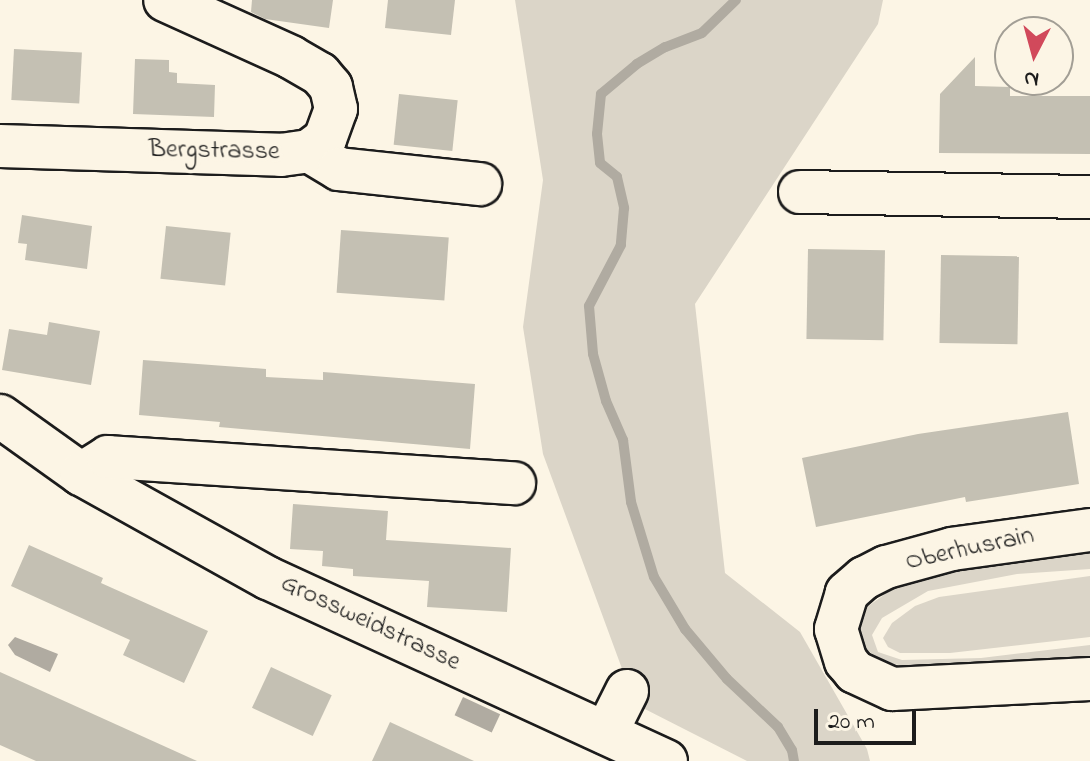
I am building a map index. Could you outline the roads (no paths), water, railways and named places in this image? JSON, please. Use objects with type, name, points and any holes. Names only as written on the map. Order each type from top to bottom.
[{"type":"street","name":"Bergstrasse","points":[[0,146],[251,155],[309,151],[325,139],[336,109],[331,87],[320,74],[291,57],[165,0]]},
{"type":"street","points":[[309,151],[339,169],[480,184]]},
{"type":"street","points":[[800,192],[1090,197]]},
{"type":"street","name":"Grossweidstrasse","points":[[0,416],[81,474],[268,578],[666,761]]},
{"type":"street","points":[[81,474],[108,457],[514,483]]},
{"type":"street","name":"Oberhusrain","points":[[1090,530],[952,549],[886,567],[864,578],[847,593],[836,629],[846,661],[855,672],[892,689],[1090,679]]},
{"type":"street","points":[[606,733],[627,691]]},
{"type":"waterway","points":[[736,0],[702,33],[665,47],[637,64],[601,94],[597,134],[600,163],[617,177],[624,208],[621,245],[589,306],[593,354],[606,401],[623,440],[631,502],[654,577],[685,629],[727,679],[778,727],[792,750],[794,761]]}]
